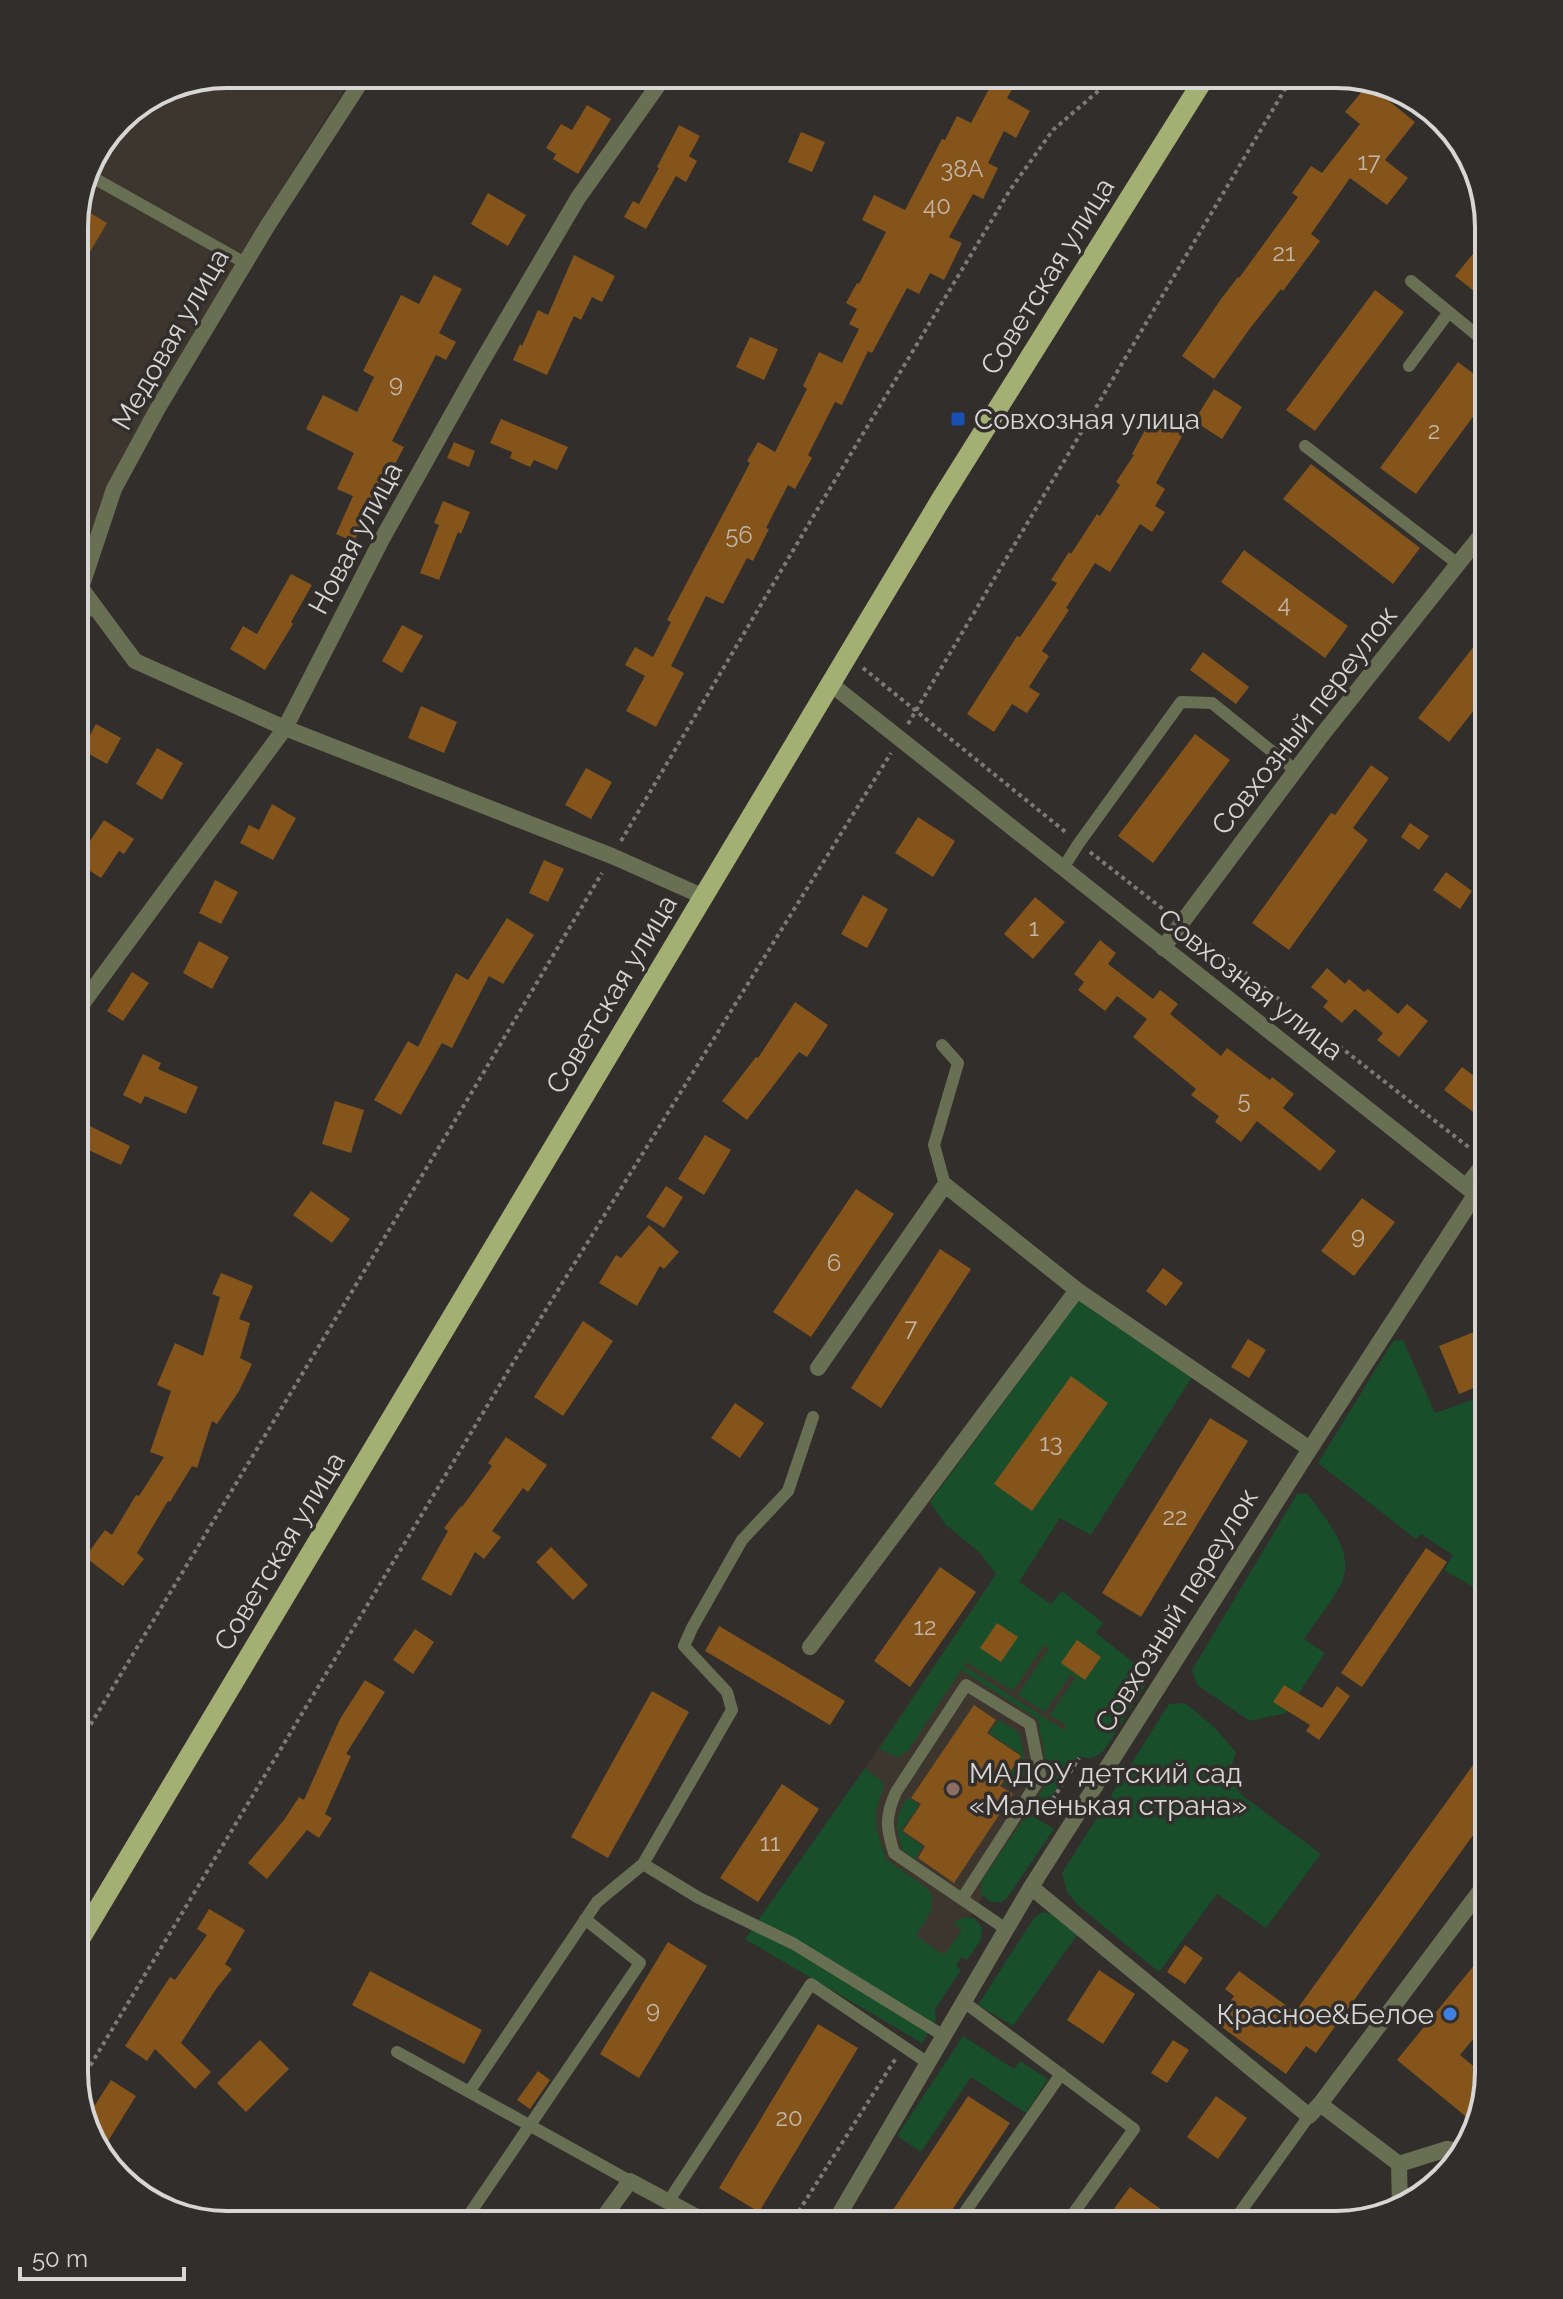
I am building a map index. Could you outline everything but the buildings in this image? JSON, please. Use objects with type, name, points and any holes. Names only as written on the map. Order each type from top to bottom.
[{"type":"main road","name":"Советская улица","points":[[88,1926],[940,501],[1198,88]]},
{"type":"street","name":"Медовая улица","points":[[88,567],[114,489],[158,408],[245,263],[357,88]]},
{"type":"street","name":"Новая улица","points":[[88,996],[285,728],[382,539],[478,368],[578,198],[656,88]]},
{"type":"street","name":"Совхозный переулок","points":[[1163,948],[1295,770],[1475,543]]},
{"type":"street","name":"Медовая улица","points":[[88,597],[135,661],[285,728],[612,856],[702,896]]},
{"type":"street","name":"Совхозная улица","points":[[832,685],[1475,1194]]},
{"type":"street","points":[[818,1368],[945,1185],[1077,1290],[1310,1449]]},
{"type":"street","name":"Совхозный переулок","points":[[841,2211],[1031,1887],[1475,1197]]},
{"type":"street","points":[[810,1647],[1077,1290]]},
{"type":"street","points":[[1031,1887],[1315,2110],[1399,2164]]},
{"type":"street","points":[[1315,2110],[1475,1898]]},
{"type":"street","points":[[1399,2164],[1451,2150]]},
{"type":"street","points":[[1399,2164],[1400,2195]]},
{"type":"street","points":[[608,2211],[630,2181],[685,2211]]},
{"type":"lane","points":[[97,180],[245,263]]},
{"type":"lane","points":[[1411,281],[1475,333]]},
{"type":"lane","points":[[1409,366],[1449,312]]},
{"type":"lane","points":[[1305,446],[1458,564]]},
{"type":"lane","points":[[88,610],[98,611]]},
{"type":"lane","points":[[1063,868],[1181,702],[1212,703],[1295,770]]},
{"type":"lane","points":[[942,1045],[958,1063],[934,1145],[945,1185]]},
{"type":"lane","points":[[469,2092],[597,1902],[643,1864],[732,1710],[727,1692],[684,1646],[742,1540],[788,1491],[813,1417]]},
{"type":"lane","points":[[962,1899],[1040,1774],[1030,1724],[966,1685],[896,1792],[888,1811],[887,1824],[894,1853],[1006,1929]]},
{"type":"lane","points":[[643,1864],[699,1898],[794,1944],[944,2036]]},
{"type":"lane","points":[[472,2211],[640,1963],[585,1919]]},
{"type":"lane","points":[[668,2202],[811,1984],[928,2063]]},
{"type":"lane","points":[[964,2002],[1134,2129],[1075,2211]]},
{"type":"lane","points":[[397,2052],[630,2181]]},
{"type":"lane","points":[[966,2211],[1061,2074]]},
{"type":"lane","points":[[1241,2211],[1315,2110]]},
{"type":"path","points":[[88,1729],[1010,190],[1053,130],[1102,88]]},
{"type":"path","points":[[88,2069],[519,1353],[900,739],[1286,88]]},
{"type":"path","points":[[1023,1804],[1042,1816],[1079,1758]]},
{"type":"path","points":[[799,2211],[904,2046]]},
{"type":"shaded area","points":[[227,88],[345,88],[259,224],[230,300],[146,441],[88,555],[88,218],[102,165],[135,122],[182,95]]},
{"type":"shaded area","name":"МАДОУ детский сад «Маленькая страна»","points":[[996,1574],[1132,1669],[935,1971],[791,1874]]},
{"type":"green space","points":[[1079,1300],[1194,1374],[1091,1535],[1060,1518],[1019,1582],[1051,1604],[1062,1591],[1103,1623],[1096,1633],[1143,1670],[1145,1686],[1105,1749],[1093,1757],[1078,1756],[1042,1811],[1033,1805],[1047,1782],[1048,1774],[1038,1719],[961,1670],[907,1752],[898,1757],[879,1749],[996,1574],[980,1553],[945,1524],[930,1502]],"holes":[[[1044,1645],[1049,1648],[1018,1695],[1045,1712],[1071,1674],[1076,1677],[1050,1715],[1067,1726],[1064,1730],[963,1665],[966,1662],[1013,1691]]]},
{"type":"green space","points":[[1403,1340],[1435,1413],[1475,1399],[1475,1588],[1444,1570],[1453,1555],[1421,1534],[1416,1539],[1318,1463],[1393,1341]]},
{"type":"green space","points":[[1307,1493],[1334,1532],[1344,1554],[1344,1576],[1304,1639],[1325,1653],[1286,1713],[1250,1721],[1197,1685],[1192,1670],[1297,1494]]},
{"type":"green space","points":[[1185,1703],[1214,1727],[1236,1752],[1228,1777],[1243,1796],[1321,1854],[1266,1928],[1217,1894],[1159,1972],[1079,1906],[1067,1892],[1062,1873],[1169,1704]]},
{"type":"green space","points":[[999,1720],[1019,1733],[1027,1770],[1014,1790],[1004,1783],[1022,1755],[989,1733]]},
{"type":"green space","points":[[865,1768],[884,1783],[876,1812],[877,1830],[886,1859],[927,1888],[932,1896],[931,1911],[916,1936],[944,1955],[962,1930],[954,1923],[964,1918],[974,1918],[982,1927],[981,1940],[967,1960],[961,1957],[956,1966],[961,1970],[935,2009],[936,2020],[922,2043],[745,1939]]},
{"type":"green space","points":[[908,1797],[919,1805],[901,1831],[923,1846],[915,1859],[903,1851],[898,1829],[898,1817]]},
{"type":"green space","points":[[1028,1813],[1054,1829],[1007,1898],[1002,1902],[990,1902],[981,1893],[982,1880]]},
{"type":"green space","points":[[1042,1912],[1051,1914],[1077,1935],[1013,2026],[978,2005],[1034,1918]]},
{"type":"green space","points":[[963,2036],[1014,2069],[1020,2061],[1048,2079],[1026,2113],[971,2077],[921,2152],[897,2136]]},
{"type":"place","name":"Совхозная улица","points":[[958,419]]},
{"type":"place","name":"МАДОУ детский сад «Маленькая страна»","points":[[953,1789]]},
{"type":"place","name":"Красное&Белое","points":[[1450,2014]]}]
